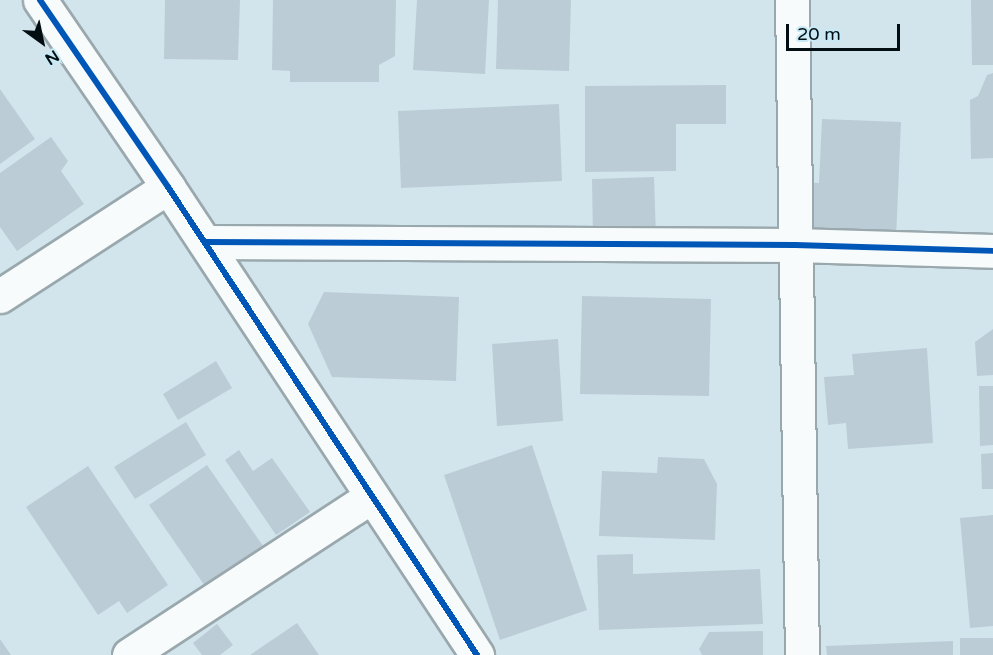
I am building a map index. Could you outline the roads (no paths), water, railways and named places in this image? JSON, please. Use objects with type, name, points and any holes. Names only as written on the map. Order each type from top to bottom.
[{"type":"street","points":[[40,0],[205,242],[477,655]]},
{"type":"street","points":[[792,0],[802,655]]},
{"type":"street","points":[[0,296],[168,187]]},
{"type":"street","points":[[205,242],[795,245],[993,251]]},
{"type":"street","points":[[129,655],[372,496]]}]
